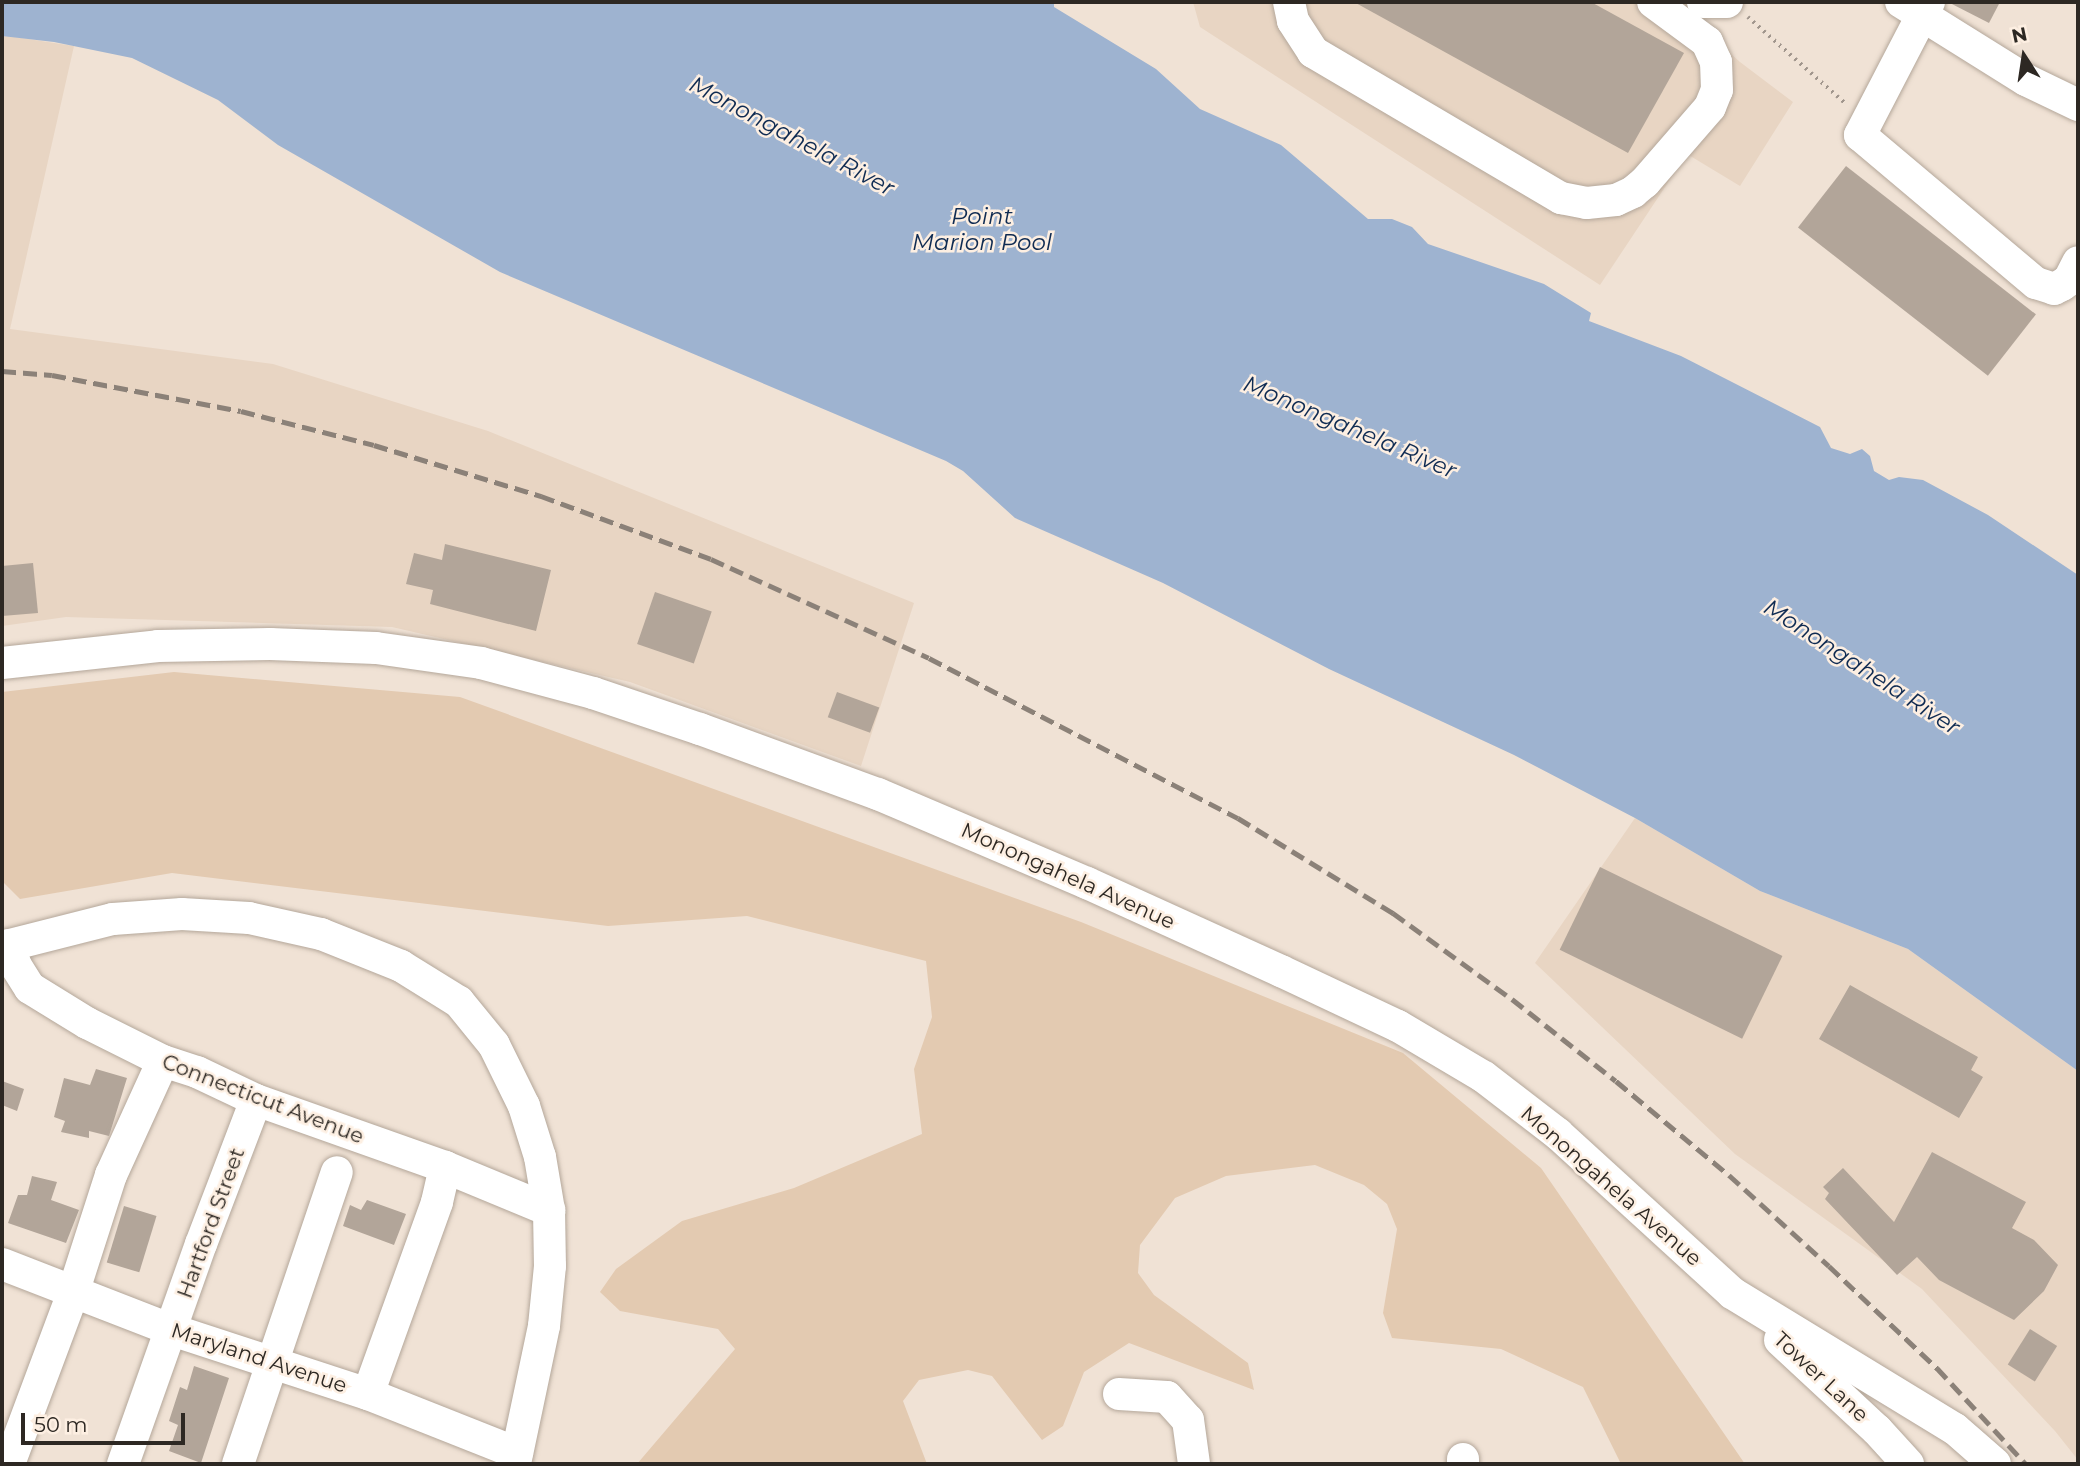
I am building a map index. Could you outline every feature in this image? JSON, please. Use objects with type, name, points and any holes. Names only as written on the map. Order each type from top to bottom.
[{"type":"street","points":[[1289,2],[1293,21],[1313,52],[1561,198],[1587,203],[1616,200],[1639,187],[1710,107],[1717,90],[1716,62],[1707,42],[1653,2]]},
{"type":"street","points":[[1703,2],[1727,2]]},
{"type":"street","points":[[2078,105],[2026,80],[1917,6],[1860,135],[2036,283],[2054,289],[2068,280],[2078,262]]},
{"type":"street","name":"Monongahela Avenue","points":[[2,663],[158,646],[270,644],[376,648],[481,663],[593,693],[713,733],[878,794],[1075,877],[1398,1027],[1484,1077],[1558,1134],[1731,1293],[1955,1429],[1995,1464]]},
{"type":"street","points":[[6,946],[113,919],[182,914],[249,918],[321,934],[401,966],[459,1002],[494,1045],[524,1106],[540,1157],[549,1210],[550,1266],[544,1326],[516,1459]]},
{"type":"street","name":"Connecticut Avenue","points":[[6,946],[30,988],[87,1023],[163,1060],[197,1072],[256,1100],[445,1167],[549,1210]]},
{"type":"street","points":[[9,1464],[74,1290],[111,1175],[163,1060]]},
{"type":"street","name":"Hartford Street","points":[[123,1464],[201,1244],[256,1100]]},
{"type":"street","points":[[368,1394],[437,1202],[445,1167]]},
{"type":"street","points":[[238,1464],[271,1360],[337,1172]]},
{"type":"street","name":"Maryland Avenue","points":[[2,1264],[172,1330],[271,1360],[368,1394],[516,1459]]},
{"type":"street","name":"Tower Lane","points":[[1731,1293],[1877,1430],[1908,1464]]},
{"type":"street","points":[[1119,1394],[1167,1396],[1188,1420],[1194,1464]]},
{"type":"shaded area","points":[[1193,2],[1673,2],[1740,62],[1793,102],[1740,186],[1687,154],[1600,285],[1200,27]]},
{"type":"shaded area","points":[[2,35],[74,46],[10,329],[273,364],[488,431],[914,603],[861,766],[630,682],[392,627],[66,617],[2,626]]},
{"type":"shaded area","points":[[174,672],[460,697],[1081,922],[1403,1053],[1541,1168],[1745,1464],[1621,1464],[1583,1387],[1501,1349],[1392,1338],[1383,1313],[1397,1229],[1387,1204],[1364,1185],[1315,1165],[1226,1176],[1175,1198],[1140,1245],[1138,1273],[1154,1295],[1248,1363],[1254,1390],[1129,1343],[1084,1372],[1063,1426],[1042,1440],[992,1376],[968,1370],[919,1380],[903,1401],[927,1464],[637,1464],[735,1349],[718,1329],[620,1311],[600,1292],[616,1269],[682,1221],[794,1188],[922,1134],[914,1069],[932,1017],[926,961],[747,916],[608,926],[172,873],[20,899],[2,881],[2,692]]},
{"type":"shaded area","points":[[1635,818],[1760,891],[1908,949],[2078,1071],[2078,1460],[2055,1431],[1922,1289],[1735,1154],[1535,963]]},
{"type":"water","name":"Point Marion Pool","points":[[2,2],[1054,2],[1054,7],[1156,69],[1200,109],[1281,145],[1368,219],[1392,219],[1412,227],[1428,244],[1544,284],[1591,313],[1589,321],[1681,356],[1820,427],[1831,448],[1850,454],[1862,449],[1870,456],[1874,471],[1889,480],[1899,477],[1923,480],[1988,515],[2078,575],[2078,1071],[1908,949],[1760,891],[1635,818],[1514,755],[1329,669],[1163,583],[1015,518],[963,471],[946,461],[500,272],[278,145],[218,100],[132,58],[54,42],[2,36]]},
{"type":"building","points":[[1354,2],[1591,2],[1684,53],[1628,153]]},
{"type":"building","points":[[1948,2],[2000,2],[1989,23]]},
{"type":"building","points":[[1846,166],[2036,314],[1988,376],[1798,227]]},
{"type":"building","points":[[445,544],[551,570],[536,631],[430,604],[433,590],[406,584],[414,553],[442,560]]},
{"type":"building","points":[[33,563],[38,613],[2,616],[2,566]]},
{"type":"building","points":[[655,592],[712,612],[694,664],[637,644]]},
{"type":"building","points":[[837,692],[879,707],[870,733],[828,717]]},
{"type":"building","points":[[1600,867],[1782,956],[1742,1039],[1560,950]]},
{"type":"building","points":[[1850,985],[1978,1057],[1971,1070],[1983,1077],[1959,1118],[1819,1039]]},
{"type":"building","points":[[96,1069],[127,1078],[109,1136],[89,1131],[89,1138],[61,1132],[65,1121],[54,1117],[64,1078],[90,1085]]},
{"type":"building","points":[[2,1081],[24,1089],[17,1111],[2,1105]]},
{"type":"building","points":[[1932,1152],[2026,1202],[2012,1228],[2034,1240],[2058,1265],[2044,1291],[2014,1320],[1939,1280],[1917,1257],[1897,1275],[1825,1199],[1829,1193],[1823,1187],[1843,1168],[1894,1222]]},
{"type":"building","points":[[32,1176],[57,1182],[51,1200],[79,1210],[66,1243],[8,1223],[18,1195],[27,1195]]},
{"type":"building","points":[[367,1200],[406,1214],[394,1245],[343,1226],[350,1205],[361,1210]]},
{"type":"building","points":[[124,1206],[157,1216],[139,1272],[107,1262]]},
{"type":"building","points":[[2030,1329],[2057,1346],[2035,1382],[2008,1365]]},
{"type":"building","points":[[194,1366],[229,1378],[201,1463],[169,1451],[178,1425],[169,1421],[180,1387],[187,1390]]},
{"type":"railway","points":[[2,371],[52,375],[241,411],[374,445],[541,496],[711,559],[929,658],[1238,818],[1393,913],[1512,999],[1616,1081],[1729,1175],[1829,1266],[1937,1368],[2026,1464]]},
{"type":"water label","name":"Monongahela River","points":[[792,136]]},
{"type":"water label","name":"Monongahela River","points":[[1350,427]]},
{"type":"water label","name":"Monongahela River","points":[[1862,667]]}]
